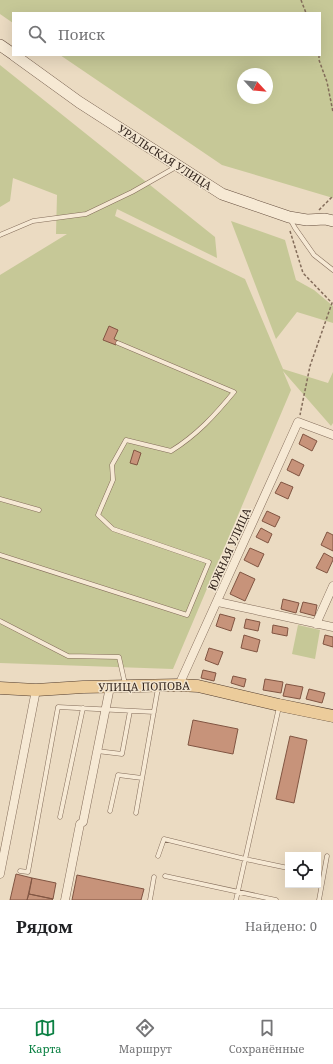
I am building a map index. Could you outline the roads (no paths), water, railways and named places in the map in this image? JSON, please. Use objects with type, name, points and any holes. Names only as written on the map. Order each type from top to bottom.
[{"type":"main road","name":"УЛИЦА ПОПОВА","points":[[0,688],[36,690],[158,685],[198,686],[333,716]]},
{"type":"street","name":"УРАЛЬСКАЯ УЛИЦА","points":[[0,45],[12,54]]},
{"type":"street","name":"УРАЛЬСКАЯ УЛИЦА","points":[[15,56],[79,102],[222,194],[289,217],[307,220],[325,219],[333,221]]},
{"type":"street","name":"ЮЖНАЯ УЛИЦА","points":[[179,685],[218,602],[298,422],[333,436]]},
{"type":"street","points":[[316,624],[333,586]]},
{"type":"street","points":[[218,602],[333,627]]},
{"type":"street","points":[[65,900],[80,824],[83,822],[110,687]]},
{"type":"street","points":[[0,874],[36,690]]},
{"type":"lane","points":[[0,235],[33,221],[86,214],[132,192],[178,166]]},
{"type":"lane","points":[[289,217],[314,255],[333,270]]},
{"type":"lane","points":[[0,555],[188,615],[209,562],[113,529],[98,515],[113,480],[112,465],[126,440],[171,451],[187,441],[213,416],[234,392],[118,343]]},
{"type":"lane","points":[[0,500],[39,510]]},
{"type":"lane","points":[[0,621],[68,656],[119,657],[126,686]]},
{"type":"lane","points":[[136,813],[158,685]]},
{"type":"lane","points":[[236,900],[279,705]]},
{"type":"lane","points":[[20,871],[28,872],[58,707],[154,712]]},
{"type":"lane","points":[[60,817],[83,708]]},
{"type":"lane","points":[[97,751],[122,754],[130,711]]},
{"type":"lane","points":[[110,811],[118,774],[142,778]]},
{"type":"lane","points":[[158,856],[164,839],[285,867]]},
{"type":"lane","points":[[319,900],[327,856]]},
{"type":"lane","points":[[165,876],[276,900]]},
{"type":"lane","points":[[150,900],[154,877]]}]
